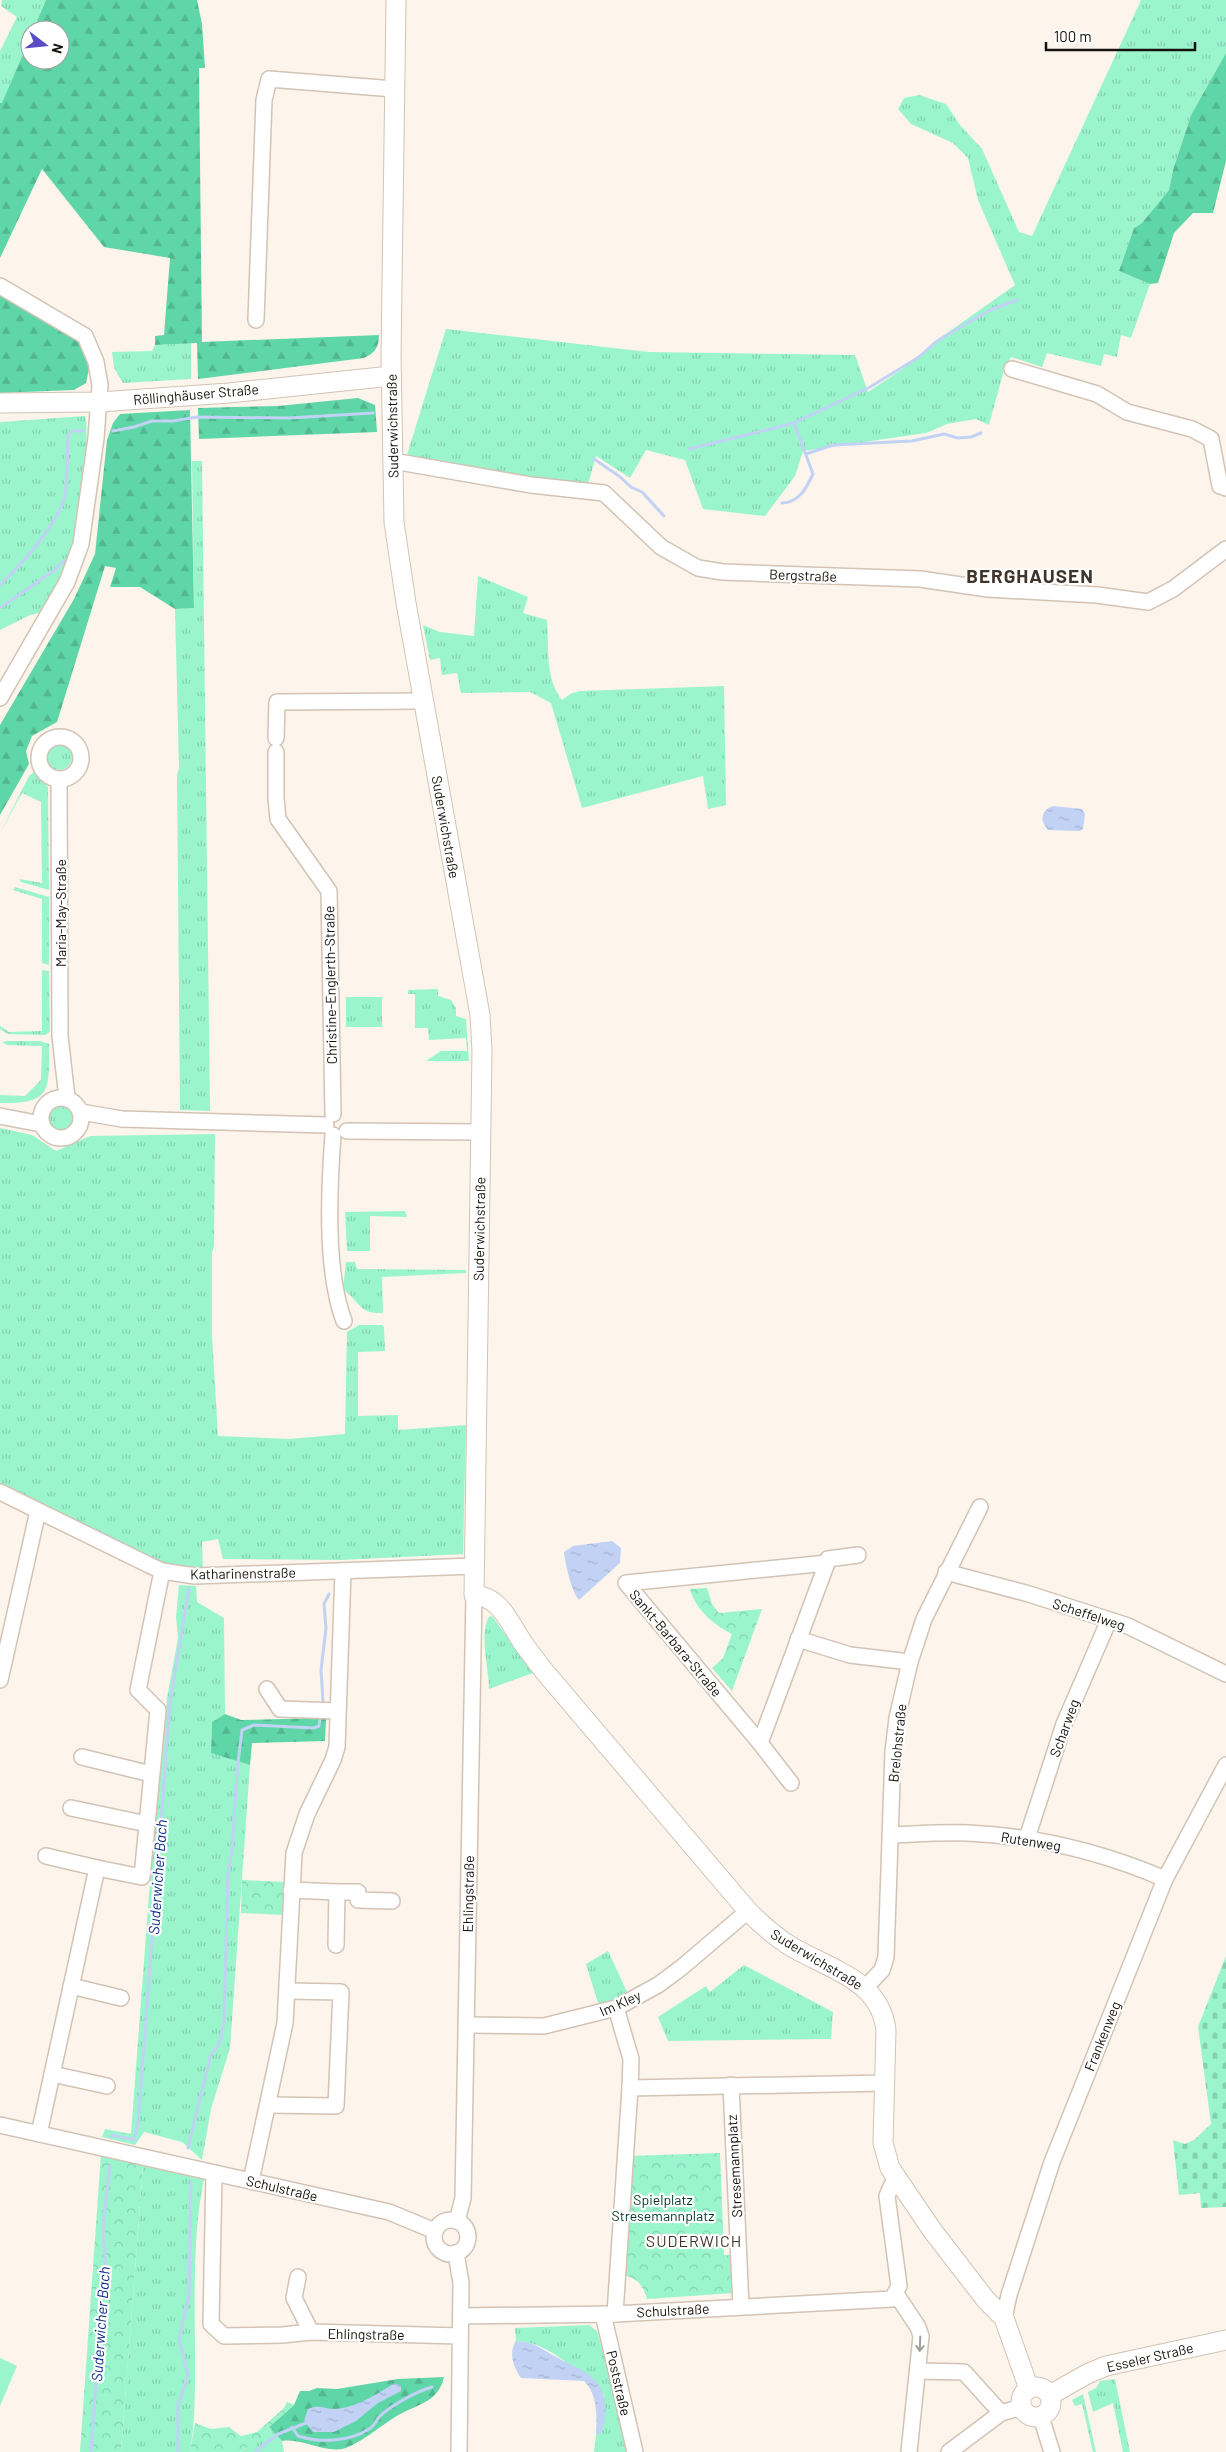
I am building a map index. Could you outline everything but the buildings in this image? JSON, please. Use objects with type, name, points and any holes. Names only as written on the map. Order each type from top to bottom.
[{"type":"main road","name":"Suderwichstraße","points":[[396,0],[391,376],[394,522],[423,701],[480,1015],[482,1051],[474,1566]]},
{"type":"main road","name":"Röllinghäuser Straße","points":[[0,403],[99,402],[229,393],[391,376]]},
{"type":"main road","name":"Ehlingstraße","points":[[474,1566],[474,1595]]},
{"type":"main road","name":"Suderwichstraße","points":[[474,1595],[490,1599],[500,1606],[524,1645],[544,1671],[748,1911],[768,1932],[791,1947],[866,1987],[875,1998],[884,2020],[885,2083],[883,2143],[895,2178],[986,2300],[1004,2318],[1029,2389]]},
{"type":"main road","name":"Esseler Straße","points":[[1050,2395],[1087,2374],[1106,2366],[1226,2340]]},
{"type":"main road","points":[[1041,2387],[1050,2395],[1050,2408],[1041,2416],[1029,2416],[1022,2406],[1022,2398],[1029,2389],[1041,2387]]},
{"type":"street","points":[[256,320],[264,100],[269,79],[394,89]]},
{"type":"street","points":[[0,286],[85,336],[96,362],[99,402],[81,544],[68,582],[0,698]]},
{"type":"street","points":[[1012,369],[1097,394],[1126,412],[1192,429],[1211,438],[1220,486],[1226,488]]},
{"type":"street","name":"Bergstraße","points":[[392,461],[531,485],[604,493],[661,547],[698,568],[724,572],[920,579],[996,589],[1097,595],[1148,602],[1173,589],[1214,561],[1226,549]]},
{"type":"street","name":"Christine-Englerth-Straße","points":[[344,1321],[337,1302],[333,1280],[330,1169],[335,1126],[329,891],[278,819],[276,798],[277,702],[423,701]]},
{"type":"street","name":"Maria-May-Straße","points":[[59,780],[61,1098]]},
{"type":"street","points":[[61,1098],[78,1106],[81,1119],[76,1132],[62,1139],[48,1134],[42,1118],[49,1101],[61,1098]]},
{"type":"street","points":[[0,1114],[42,1118]]},
{"type":"street","points":[[81,1119],[480,1132]]},
{"type":"street","name":"Katharinenstraße","points":[[0,1492],[162,1571],[195,1576],[474,1566]]},
{"type":"street","name":"Brelohstraße","points":[[866,1987],[882,1970],[886,1957],[895,1735],[910,1662],[924,1619],[980,1507]]},
{"type":"street","points":[[0,1680],[38,1511]]},
{"type":"street","name":"Sankt-Barbara-Straße","points":[[791,1783],[760,1743],[626,1583],[826,1563],[828,1558],[858,1554]]},
{"type":"street","points":[[760,1743],[826,1563]]},
{"type":"street","points":[[251,2181],[285,2023],[288,1991],[292,1868],[301,1829],[315,1794],[333,1760],[337,1747],[343,1570]]},
{"type":"street","points":[[46,1856],[142,1877],[158,1710],[138,1690],[162,1571]]},
{"type":"street","name":"Scheffelweg","points":[[946,1572],[1028,1594],[1128,1626],[1226,1674]]},
{"type":"street","name":"Ehlingstraße","points":[[457,2221],[463,2198],[474,1595]]},
{"type":"street","name":"Scharweg","points":[[1027,1838],[1064,1724],[1108,1620]]},
{"type":"street","points":[[798,1639],[850,1656],[910,1662]]},
{"type":"street","points":[[267,1689],[280,1709],[338,1711]]},
{"type":"street","points":[[82,1757],[151,1774]]},
{"type":"street","name":"Frankenweg","points":[[1004,2318],[1009,2295],[1052,2162],[1165,1879],[1226,1766]]},
{"type":"street","points":[[71,1808],[147,1824]]},
{"type":"street","name":"Rutenweg","points":[[891,1835],[967,1833],[1027,1838],[1127,1863],[1165,1879]]},
{"type":"street","points":[[39,2134],[97,1868]]},
{"type":"street","points":[[291,1890],[358,1892],[358,1900],[392,1901]]},
{"type":"street","points":[[336,1945],[337,1892]]},
{"type":"street","name":"Im Kley","points":[[466,2026],[544,2026],[616,2008],[658,1985],[748,1911]]},
{"type":"street","points":[[71,1986],[121,1998]]},
{"type":"street","points":[[268,2105],[336,2106],[341,1992],[288,1991]]},
{"type":"street","points":[[609,2314],[631,2059],[616,2008]]},
{"type":"street","points":[[52,2074],[107,2086]]},
{"type":"street","points":[[630,2088],[885,2083]]},
{"type":"street","name":"Stresemannplatz","points":[[730,2086],[740,2307]]},
{"type":"street","name":"Schulstraße","points":[[0,2125],[389,2212],[435,2231]]},
{"type":"street","name":"Ehlingstraße","points":[[214,2173],[211,2324],[224,2336],[311,2332],[460,2336]]},
{"type":"street","points":[[895,2178],[887,2196],[899,2286],[891,2298],[918,2327],[921,2336],[909,2452]]},
{"type":"street","points":[[448,2220],[457,2221],[466,2228],[468,2240],[466,2246],[456,2253],[446,2253],[435,2242],[435,2231],[440,2224],[448,2220]]},
{"type":"street","points":[[456,2253],[461,2283],[458,2452]]},
{"type":"street","points":[[298,2276],[294,2298],[311,2332]]},
{"type":"street","name":"Schulstraße","points":[[461,2316],[609,2314],[891,2298]]},
{"type":"street","name":"Poststraße","points":[[609,2314],[635,2452]]},
{"type":"street","points":[[918,2371],[964,2372],[1000,2413]]},
{"type":"street","points":[[950,2452],[1000,2413],[1022,2406]]},
{"type":"street","points":[[1041,2416],[1052,2452]]},
{"type":"green space","points":[[2,0],[46,0],[37,20],[20,20],[20,62],[2,104],[0,103],[0,51],[17,17],[1,6]]},
{"type":"green space","points":[[46,0],[197,0],[202,24],[205,68],[199,68],[202,342],[379,335],[374,352],[364,358],[198,379],[197,343],[155,345],[155,336],[164,335],[170,258],[104,247],[42,169],[0,258],[0,103],[2,103],[20,61],[20,70],[70,70],[70,20],[37,20]]},
{"type":"green space","points":[[1141,0],[1226,0],[1226,53],[1191,115],[1173,170],[1169,190],[1142,223],[1134,228],[1119,271],[1150,284],[1131,338],[1121,335],[1117,357],[1104,354],[1101,366],[1047,353],[1042,367],[1011,357],[1004,370],[989,425],[976,419],[947,424],[926,433],[803,451],[795,476],[765,516],[703,509],[685,460],[646,450],[630,478],[596,456],[587,488],[406,458],[446,329],[649,352],[855,355],[868,392],[904,368],[933,343],[1015,285],[978,200],[968,158],[953,143],[911,124],[898,109],[904,98],[919,95],[946,104],[960,125],[982,149],[1019,232],[1032,236]]},
{"type":"green space","points":[[1226,53],[1226,161],[1213,213],[1193,213],[1174,233],[1158,283],[1150,284],[1119,271],[1134,228],[1142,223],[1169,190],[1173,170],[1191,115]]},
{"type":"green space","points":[[0,292],[79,340],[89,369],[86,383],[74,390],[0,393]]},
{"type":"green space","points":[[191,343],[191,379],[123,383],[114,368],[112,352],[152,351],[155,345]]},
{"type":"green space","points":[[358,398],[375,405],[377,432],[199,439],[198,408],[278,406]]},
{"type":"green space","points":[[190,410],[194,608],[175,609],[140,587],[110,587],[116,568],[105,566],[57,722],[32,736],[26,751],[29,764],[0,815],[0,725],[74,599],[95,554],[107,440],[113,423],[120,414]]},
{"type":"green space","points":[[85,416],[86,443],[83,488],[71,561],[44,612],[30,615],[0,630],[0,422]]},
{"type":"green space","points":[[192,461],[202,461],[210,1111],[180,1110],[177,774],[179,769],[175,609],[194,608]]},
{"type":"green space","points":[[478,576],[528,597],[523,613],[547,620],[550,672],[562,700],[572,693],[581,691],[724,686],[726,805],[708,809],[703,776],[582,808],[551,703],[530,692],[461,693],[457,673],[442,675],[440,658],[430,660],[423,625],[440,632],[474,636]]},
{"type":"green space","points":[[59,744],[68,748],[72,757],[68,766],[59,770],[50,766],[46,757],[50,748]]},
{"type":"green space","points":[[36,770],[48,787],[49,890],[21,882],[19,879],[42,883],[41,802],[22,793],[0,833],[29,776]]},
{"type":"green space","points":[[15,887],[49,897],[49,965],[42,963],[42,899],[13,890]]},
{"type":"green space","points":[[42,970],[49,971],[50,1032],[45,1035],[8,1034],[0,1029],[0,1026],[9,1032],[42,1031]]},
{"type":"green space","points":[[438,989],[438,996],[451,1000],[456,1008],[456,1016],[466,1019],[469,1061],[426,1061],[441,1051],[467,1051],[466,1038],[429,1040],[428,1028],[415,1028],[415,994],[408,994],[408,990]]},
{"type":"green space","points":[[346,997],[382,997],[382,1027],[346,1027]]},
{"type":"green space","points":[[40,1041],[49,1044],[49,1073],[44,1091],[39,1097],[17,1103],[0,1103],[0,1095],[25,1096],[41,1080],[42,1046],[7,1045],[2,1042]]},
{"type":"green space","points":[[61,1105],[70,1109],[74,1118],[70,1127],[61,1131],[52,1127],[48,1118],[52,1109]]},
{"type":"green space","points":[[36,1127],[48,1138],[64,1143],[86,1129],[74,1141],[68,1144],[61,1144],[47,1140]]},
{"type":"green space","points":[[0,1128],[32,1135],[56,1151],[90,1136],[215,1134],[212,1335],[218,1436],[290,1439],[345,1434],[347,1332],[359,1325],[382,1325],[384,1327],[385,1351],[358,1352],[358,1416],[398,1415],[398,1430],[466,1425],[463,1554],[341,1560],[223,1559],[218,1539],[202,1542],[203,1571],[161,1567],[0,1486]]},
{"type":"green space","points":[[405,1211],[407,1217],[370,1216],[370,1251],[347,1251],[345,1212]]},
{"type":"green space","points":[[346,1262],[355,1262],[357,1269],[466,1270],[466,1273],[382,1277],[383,1313],[375,1313],[361,1307],[343,1289]]},
{"type":"green space","points":[[179,1585],[196,1586],[197,1602],[224,1618],[225,1714],[212,1722],[211,1752],[250,1765],[230,2048],[211,2109],[202,2160],[182,2142],[144,2132],[135,2145],[102,2137],[105,2129],[131,2134],[156,1802],[158,1800],[167,1698],[178,1638],[176,1617]]},
{"type":"green space","points":[[707,1588],[712,1604],[719,1613],[762,1609],[732,1691],[712,1668],[723,1658],[732,1634],[706,1616],[696,1603],[690,1589]]},
{"type":"green space","points":[[492,1616],[533,1673],[489,1689],[485,1632],[489,1617]]},
{"type":"green space","points":[[225,1714],[241,1720],[326,1718],[325,1741],[252,1743],[250,1765],[211,1753],[212,1722]]},
{"type":"green space","points":[[242,1880],[285,1882],[284,1915],[241,1913]]},
{"type":"green space","points":[[608,1951],[628,1994],[599,2006],[586,1964]]},
{"type":"green space","points":[[1226,1956],[1226,2207],[1201,2208],[1200,2193],[1179,2195],[1173,2140],[1185,2144],[1194,2140],[1211,2124],[1198,2027]]},
{"type":"green space","points":[[744,1965],[833,2012],[831,2039],[668,2041],[658,2017],[706,1986],[710,1992]]},
{"type":"green space","name":"Spielplatz Stresemannplatz","points":[[720,2153],[724,2255],[730,2255],[734,2293],[647,2299],[644,2290],[636,2280],[623,2275],[630,2156]]},
{"type":"green space","points":[[101,2154],[143,2166],[121,2452],[80,2452]]},
{"type":"green space","points":[[143,2166],[204,2179],[196,2247],[195,2398],[190,2452],[121,2452]]},
{"type":"green space","points":[[589,2325],[597,2331],[631,2452],[594,2452],[596,2435],[601,2433],[604,2395],[552,2353],[528,2342],[516,2341],[515,2328]]},
{"type":"green space","points":[[0,2358],[17,2366],[0,2406]]},
{"type":"green space","points":[[444,2377],[439,2389],[430,2399],[395,2417],[355,2444],[342,2449],[327,2449],[297,2441],[282,2441],[269,2427],[294,2405],[300,2391],[309,2391],[317,2388],[337,2389],[398,2379]]},
{"type":"green space","points":[[1115,2379],[1130,2452],[1123,2452],[1113,2403],[1093,2412],[1088,2392],[1096,2388],[1100,2381]]},
{"type":"green space","points":[[1083,2394],[1096,2452],[1093,2452],[1082,2404],[1075,2406],[1072,2400]]},
{"type":"green space","points":[[287,2402],[294,2405],[269,2427],[263,2439],[238,2452],[190,2452],[195,2423],[211,2429],[229,2427],[241,2436],[257,2432],[284,2408]]},
{"type":"green space","points":[[269,2427],[282,2441],[284,2452],[238,2452],[262,2439]]},
{"type":"water","points":[[1053,806],[1082,809],[1085,814],[1083,829],[1080,831],[1048,830],[1043,816]]},
{"type":"water","points":[[612,1541],[621,1548],[620,1563],[579,1600],[571,1585],[564,1552],[573,1546]]},
{"type":"water","points":[[516,2341],[538,2346],[589,2374],[595,2380],[603,2394],[605,2403],[605,2419],[601,2433],[596,2435],[594,2399],[584,2381],[521,2378],[516,2370],[512,2355]]},
{"type":"water","points":[[395,2383],[401,2386],[401,2391],[378,2403],[356,2421],[334,2432],[313,2432],[304,2421],[308,2409],[318,2407],[334,2409],[351,2406],[366,2400]]},
{"type":"waterway","points":[[689,449],[794,423],[870,387],[919,357],[937,341],[988,311],[1017,300]]},
{"type":"waterway","points":[[113,431],[152,421],[173,421],[197,417],[289,418],[373,413]]},
{"type":"waterway","points":[[782,503],[798,497],[813,474],[794,423]]},
{"type":"waterway","points":[[0,585],[28,555],[56,517],[65,494],[68,435],[72,431],[83,431]]},
{"type":"waterway","points":[[806,454],[833,445],[912,441],[944,434],[958,438],[971,437],[981,433]]},
{"type":"waterway","points":[[594,459],[619,476],[631,487],[642,492],[664,516]]},
{"type":"waterway","points":[[0,608],[56,569],[61,563],[69,560]]},
{"type":"waterway","name":"Suderwicher Bach","points":[[111,2138],[112,2135],[134,2140],[138,2124],[170,1703],[189,1589]]},
{"type":"waterway","name":"Suderwicher Bach","points":[[323,1701],[321,1670],[326,1628],[324,1604],[329,1594]]},
{"type":"waterway","name":"Suderwicher Bach","points":[[188,2148],[211,2054],[219,2043],[224,2020],[228,1873],[232,1853],[237,1771],[242,1730],[254,1725],[314,1728],[319,1726],[320,1719]]},
{"type":"waterway","name":"Suderwicher Bach","points":[[91,2452],[102,2296],[106,2278],[103,2224],[110,2166]]},
{"type":"waterway","name":"Suderwicher Bach","points":[[178,2452],[178,2405],[188,2375],[179,2340],[189,2296],[191,2182]]},
{"type":"waterway","points":[[292,2427],[298,2436],[315,2440],[334,2440],[352,2437],[371,2428],[379,2417],[397,2404],[412,2395],[432,2387]]},
{"type":"waterway","points":[[255,2452],[278,2434],[306,2423]]},
{"type":"district","name":"BERGHAUSEN","points":[[1030,575]]},
{"type":"district","name":"SUDERWICH","points":[[694,2240]]}]
